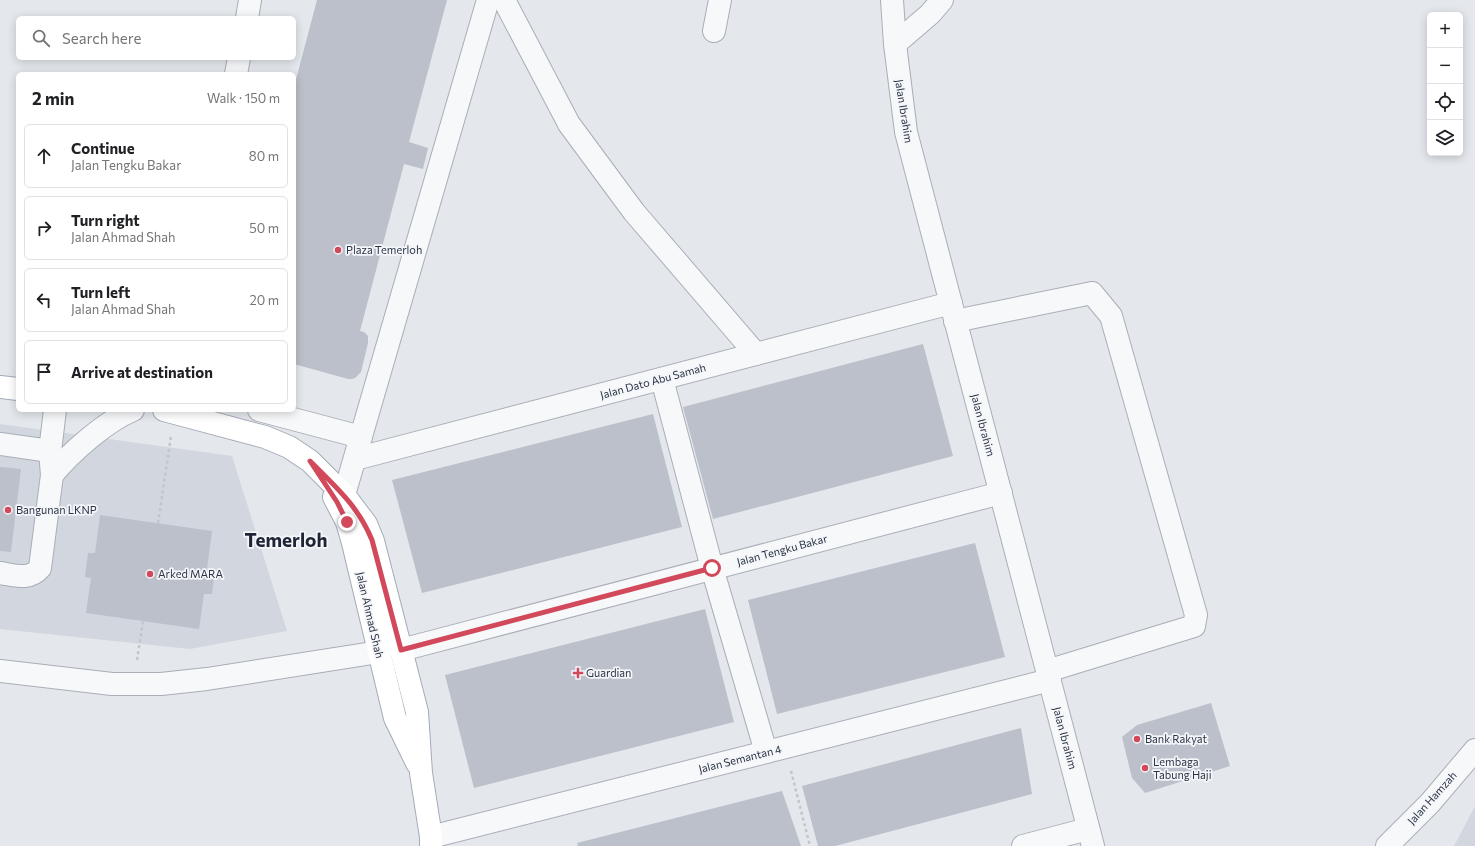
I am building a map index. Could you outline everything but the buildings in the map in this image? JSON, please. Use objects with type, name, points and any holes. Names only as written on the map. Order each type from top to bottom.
[{"type":"main road","points":[[0,387],[16,389]]},
{"type":"main road","name":"Jalan Ahmad Shah","points":[[175,412],[265,437],[289,447],[310,461],[344,495],[366,524],[372,540],[417,712],[421,773],[431,842]]},
{"type":"main road","name":"Jalan Ahmad Shah","points":[[310,461],[337,502],[347,522],[395,718],[421,773]]},
{"type":"street","points":[[247,16],[250,0]]},
{"type":"street","points":[[344,495],[488,0]]},
{"type":"street","points":[[504,0],[569,124],[634,212],[756,354]]},
{"type":"street","points":[[714,31],[720,0]]},
{"type":"street","name":"Jalan Ibrahim","points":[[892,0],[895,44],[906,132],[1090,837]]},
{"type":"street","points":[[895,44],[930,14],[942,0]]},
{"type":"street","points":[[236,72],[239,60]]},
{"type":"street","name":"Jalan Semantan 4","points":[[431,842],[1048,676],[1194,626],[1196,615],[1111,316],[1092,293],[953,312]]},
{"type":"street","name":"Jalan Dato Abu Samah","points":[[355,458],[756,354],[953,312]]},
{"type":"street","points":[[662,379],[712,568],[775,750]]},
{"type":"street","points":[[0,573],[31,576],[40,568],[52,475],[50,451],[55,412]]},
{"type":"street","points":[[52,475],[77,449],[116,419],[129,412]]},
{"type":"street","points":[[267,412],[361,437]]},
{"type":"street","points":[[0,444],[50,451]]},
{"type":"street","name":"Jalan Tengku Bakar","points":[[401,650],[1000,492]]},
{"type":"street","points":[[0,671],[112,684],[162,684],[207,680],[379,652]]},
{"type":"street","name":"Jalan Hamzah","points":[[1387,846],[1430,803],[1475,750]]},
{"type":"street","points":[[1023,846],[1090,837]]},
{"type":"path","points":[[158,523],[171,412]]},
{"type":"path","points":[[134,684],[143,621]]},
{"type":"path","points":[[775,750],[810,846]]},
{"type":"shaded area","points":[[0,424],[232,456],[287,631],[190,649],[0,629]]},
{"type":"shaded area","points":[[1475,806],[1475,846],[1454,846]]},
{"type":"place","name":"Plaza Temerloh","points":[[338,250]]},
{"type":"place","name":"Bangunan LKNP","points":[[8,510]]},
{"type":"place","name":"Arked MARA","points":[[150,574]]},
{"type":"place","name":"Guardian","points":[[578,673]]},
{"type":"place","name":"Bank Rakyat","points":[[1137,739]]},
{"type":"place","name":"Lembaga Tabung Haji","points":[[1145,768]]},
{"type":"district","name":"Temerloh","points":[[286,540]]},
{"type":"route","points":[[347,522],[337,502],[310,461],[344,495],[366,524],[372,540],[401,650],[712,568]]}]
